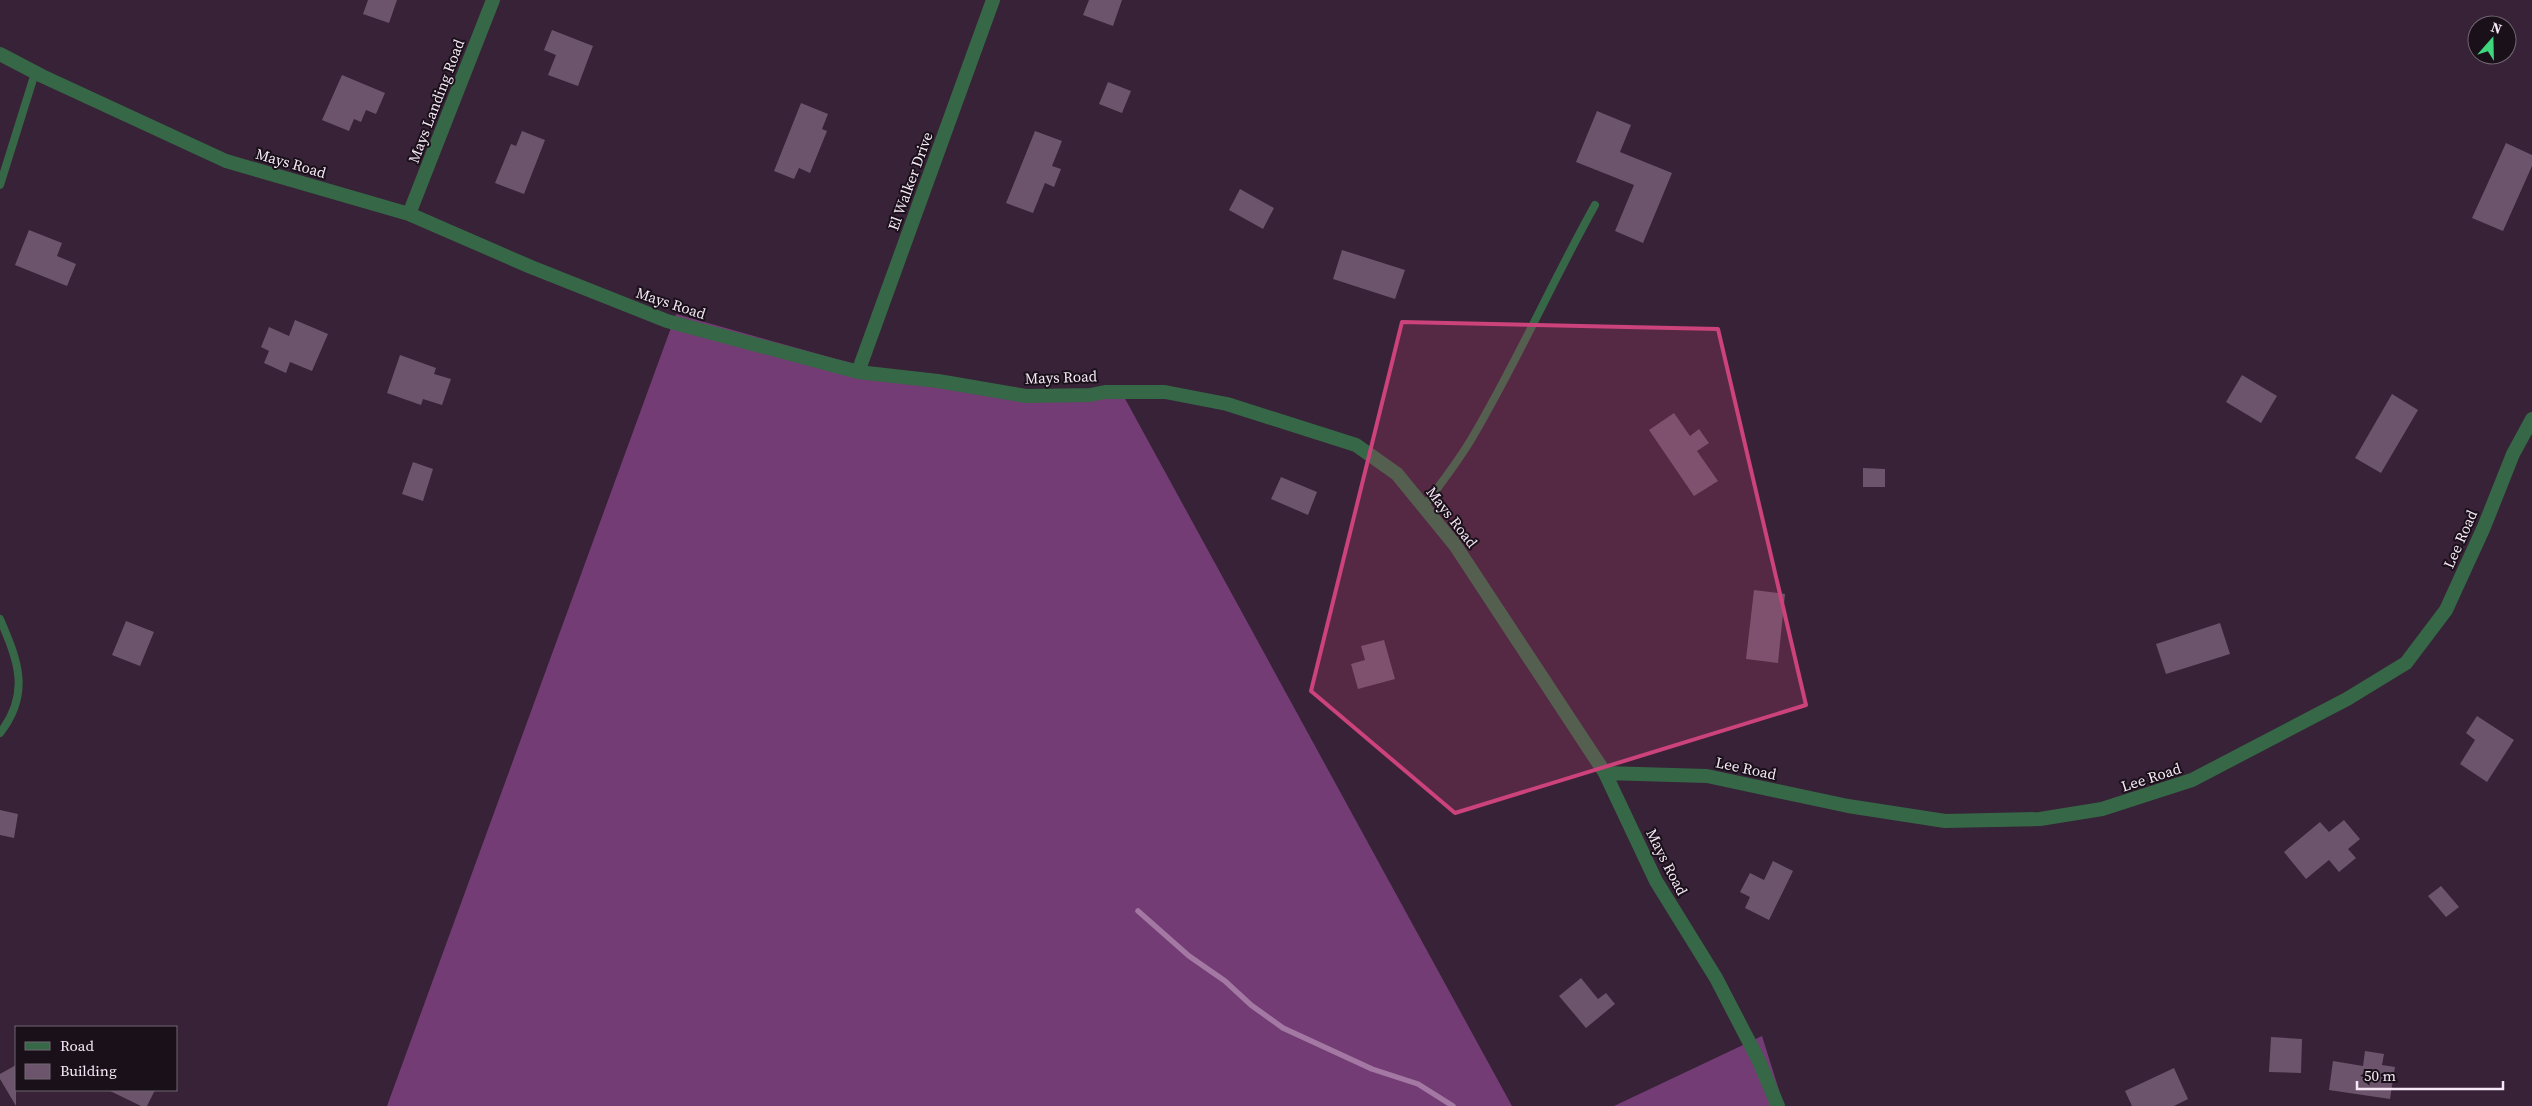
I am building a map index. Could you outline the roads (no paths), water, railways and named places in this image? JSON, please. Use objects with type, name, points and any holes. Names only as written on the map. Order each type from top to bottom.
[{"type":"street","name":"Mays Landing Road","points":[[409,214],[493,0]]},
{"type":"street","name":"El Walker Drive","points":[[858,372],[993,0]]},
{"type":"street","name":"Mays Road","points":[[0,54],[35,73],[226,161],[409,214],[531,268],[667,321],[858,372],[1026,396],[1090,395],[1105,392],[1165,392],[1227,404],[1356,445],[1397,474],[1455,545],[1605,772],[1656,881],[1716,978],[1758,1059],[1778,1106]]},
{"type":"street","name":"Lee Road","points":[[1605,772],[1707,776],[1848,806],[1945,820],[2040,819],[2102,809],[2192,780],[2347,699],[2406,663],[2446,610],[2484,527],[2513,454],[2532,419]]},
{"type":"lane","points":[[0,185],[35,73]]},
{"type":"lane","points":[[1424,507],[1471,440],[1518,356],[1562,264],[1595,205]]},
{"type":"lane","points":[[0,619],[14,651],[20,676],[13,716],[0,733]]},
{"type":"waterway","points":[[1138,911],[1189,956],[1225,981],[1251,1005],[1283,1028],[1372,1069],[1418,1084],[1453,1106]]}]
